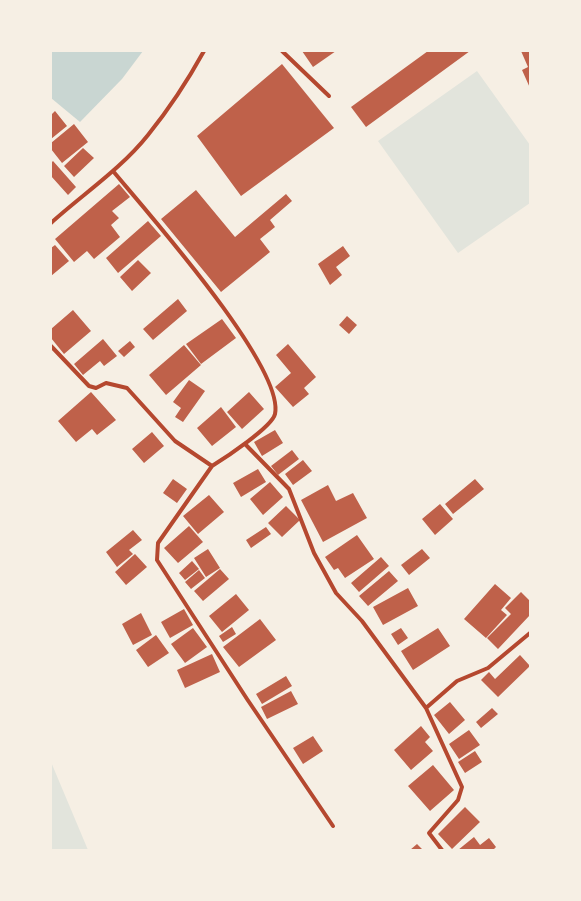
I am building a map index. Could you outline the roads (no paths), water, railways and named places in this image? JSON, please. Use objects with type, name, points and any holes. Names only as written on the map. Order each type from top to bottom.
[{"type":"street","points":[[51,223],[113,171],[148,135],[190,75],[204,51]]},
{"type":"street","points":[[282,51],[329,96]]},
{"type":"street","points":[[113,171],[207,285],[250,345],[276,404],[274,416],[245,444],[212,466],[158,543],[157,560],[333,826]]},
{"type":"street","points":[[51,346],[89,386],[96,388],[106,383],[127,388],[175,441],[212,466]]},
{"type":"street","points":[[245,444],[289,489],[314,553],[336,593],[362,621],[426,708],[462,787],[458,800],[429,833],[442,850]]},
{"type":"street","points":[[426,708],[458,681],[488,668],[530,633]]}]
